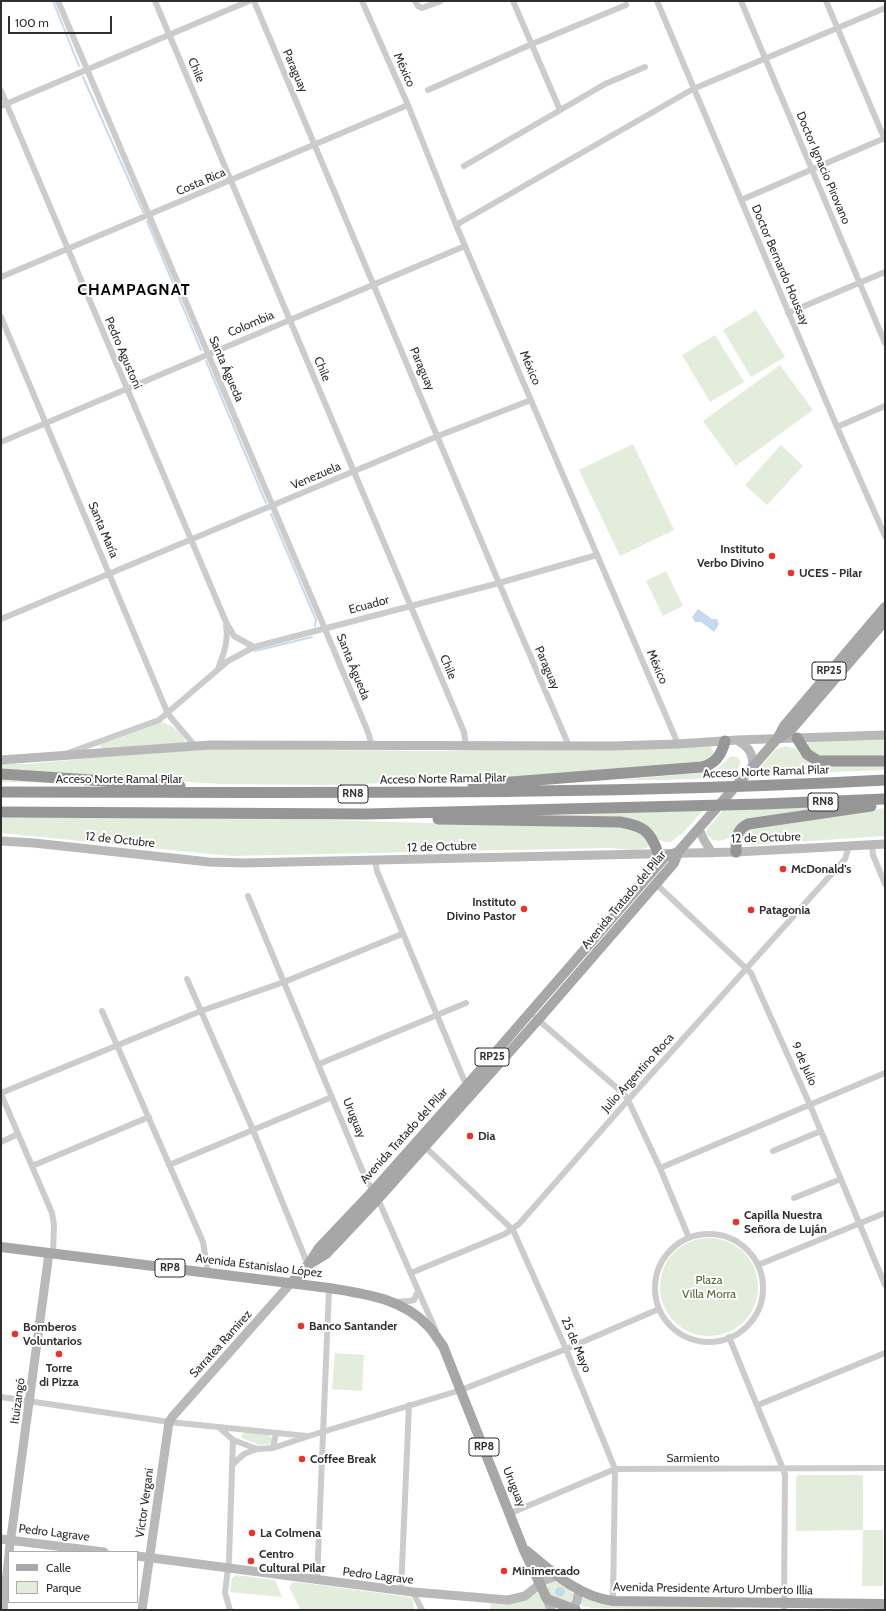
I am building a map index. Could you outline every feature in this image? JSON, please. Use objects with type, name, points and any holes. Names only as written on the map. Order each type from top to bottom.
[{"type":"highway","points":[[798,738],[807,754],[818,761],[885,761]]},
{"type":"highway","points":[[353,794],[702,767],[711,764],[717,759],[722,751],[725,740]]},
{"type":"highway","points":[[1,774],[170,785],[226,792]]},
{"type":"highway","name":"Acceso Norte Ramal Pilar","points":[[1,792],[226,792],[353,794],[706,788],[885,780]]},
{"type":"highway","name":"RN8","points":[[1,812],[367,814],[762,804],[885,799]]},
{"type":"highway","points":[[736,852],[737,834],[742,827],[748,824],[885,805]]},
{"type":"highway","points":[[367,814],[432,819],[620,822],[638,826],[646,831],[653,839],[658,853]]},
{"type":"main road","name":"RP25","points":[[678,852],[777,739],[784,726],[885,606]]},
{"type":"main road","name":"RP25","points":[[777,739],[791,730],[885,621]]},
{"type":"main road","name":"Avenida Tratado del Pilar","points":[[291,1283],[308,1265],[319,1248],[376,1195],[471,1088],[538,1020],[674,863],[678,852]]},
{"type":"main road","name":"Avenida Tratado del Pilar","points":[[471,1088],[530,1013],[665,857],[678,852]]},
{"type":"main road","name":"Avenida Estanislao López","points":[[1,1247],[329,1288],[366,1294],[394,1302]]},
{"type":"main road","name":"Uruguay","points":[[394,1302],[420,1319],[429,1327],[443,1346],[524,1548]]},
{"type":"main road","name":"Avenida Presidente Arturo Umberto Illia","points":[[524,1548],[556,1576],[593,1597],[613,1601],[814,1607],[885,1604]]},
{"type":"main road","name":"RP8","points":[[524,1548],[547,1599]]},
{"type":"main road","points":[[547,1599],[574,1610]]},
{"type":"street","name":"Santa Águeda","points":[[58,1],[325,629],[368,732],[372,746]]},
{"type":"street","name":"Chile","points":[[155,1],[464,732],[466,746]]},
{"type":"street","points":[[4,104],[249,1]]},
{"type":"street","name":"Paraguay","points":[[254,1],[569,746]]},
{"type":"street","name":"México","points":[[362,1],[408,105],[456,225],[678,744]]},
{"type":"street","points":[[414,1],[422,8],[441,1]]},
{"type":"street","points":[[513,1],[560,110]]},
{"type":"street","name":"Doctor Bernardo Houssay","points":[[656,1],[788,313],[885,536]]},
{"type":"street","name":"Doctor Ignacio Pirovano","points":[[742,1],[811,170],[885,343]]},
{"type":"street","points":[[741,200],[885,139],[826,1]]},
{"type":"street","points":[[428,90],[532,44],[626,5]]},
{"type":"street","points":[[456,225],[693,88],[885,8]]},
{"type":"street","points":[[464,166],[606,84],[645,67]]},
{"type":"street","name":"Pedro Agustoni","points":[[1,91],[4,104],[226,622],[234,636],[239,640]]},
{"type":"street","name":"Costa Rica","points":[[1,277],[408,105]]},
{"type":"street","name":"Colombia","points":[[1,442],[465,246]]},
{"type":"street","points":[[788,313],[885,272]]},
{"type":"street","name":"Santa María","points":[[1,317],[168,714],[195,746]]},
{"type":"street","name":"Venezuela","points":[[1,619],[191,541],[438,436],[531,400]]},
{"type":"street","points":[[837,427],[885,406]]},
{"type":"street","name":"Ecuador","points":[[57,757],[159,720],[168,714],[217,670],[239,654],[254,647],[410,605],[499,583],[597,555]]},
{"type":"street","name":"Pedro Agustoni","points":[[217,670],[225,645],[227,634],[226,622]]},
{"type":"street","points":[[239,640],[243,645],[239,654],[230,654],[225,645],[233,639],[239,640],[254,647]]},
{"type":"street","points":[[1,760],[195,746],[569,746],[678,744],[725,740],[885,735]]},
{"type":"street","points":[[737,740],[746,745],[751,751],[753,767]]},
{"type":"street","points":[[98,741],[100,754]]},
{"type":"street","points":[[699,829],[712,852]]},
{"type":"street","name":"12 de Octubre","points":[[1,841],[217,862],[250,863],[678,852],[736,852],[885,844]]},
{"type":"street","points":[[872,845],[873,855],[885,884]]},
{"type":"street","name":"Julio Argentino Roca","points":[[411,1274],[513,1230],[845,859],[849,846]]},
{"type":"street","points":[[375,860],[377,871],[402,934],[464,1080],[471,1088]]},
{"type":"street","name":"9 de Julio","points":[[656,884],[751,973],[810,1105],[885,1285]]},
{"type":"street","name":"Uruguay","points":[[248,896],[365,1177],[376,1195],[443,1346]]},
{"type":"street","points":[[1,1094],[117,1044],[201,1011],[284,982],[402,934]]},
{"type":"street","points":[[187,979],[308,1265]]},
{"type":"street","points":[[318,1064],[466,1003]]},
{"type":"street","points":[[102,1012],[203,1242],[208,1273]]},
{"type":"street","points":[[530,1013],[624,1094],[660,1168],[689,1238]]},
{"type":"street","points":[[660,1168],[885,1073]]},
{"type":"street","name":"Ituizangó","points":[[1,1094],[54,1220],[51,1253],[9,1551]]},
{"type":"street","points":[[169,1165],[332,1097]]},
{"type":"street","points":[[32,1166],[149,1117]]},
{"type":"street","points":[[773,1151],[820,1131]]},
{"type":"street","points":[[1,1142],[18,1134]]},
{"type":"street","name":"25 de Mayo","points":[[421,1143],[513,1230],[566,1349],[615,1469],[613,1601]]},
{"type":"street","points":[[794,1198],[841,1179]]},
{"type":"street","points":[[758,1266],[885,1213]]},
{"type":"street","points":[[703,1234],[718,1234],[732,1239],[744,1247],[754,1258],[758,1266],[763,1288],[761,1302],[755,1315],[746,1326],[729,1338],[714,1341],[699,1341],[685,1336],[673,1328],[659,1309],[655,1290],[656,1273],[663,1258],[674,1246],[689,1238],[703,1234]]},
{"type":"street","name":"Sarratea Ramirez","points":[[169,1422],[291,1283]]},
{"type":"street","points":[[317,1580],[329,1288]]},
{"type":"street","points":[[394,1302],[414,1300],[418,1291]]},
{"type":"street","points":[[232,1465],[244,1454],[258,1449],[273,1448],[461,1390],[566,1349],[659,1309]]},
{"type":"street","points":[[729,1338],[784,1469],[784,1606]]},
{"type":"street","points":[[758,1405],[885,1354]]},
{"type":"street","points":[[1,1397],[169,1422],[309,1436]]},
{"type":"street","points":[[401,1591],[409,1405]]},
{"type":"street","name":"Víctor Vergani","points":[[142,1610],[169,1422]]},
{"type":"street","points":[[220,1428],[233,1440],[258,1449]]},
{"type":"street","points":[[230,1610],[225,1593],[228,1569],[233,1440],[244,1429]]},
{"type":"street","points":[[273,1448],[276,1433]]},
{"type":"street","name":"Sarmiento","points":[[510,1513],[615,1469],[885,1468]]},
{"type":"street","name":"Pedro Lagrave","points":[[1,1538],[96,1551]]},
{"type":"street","name":"Pedro Lagrave","points":[[138,1556],[401,1591],[508,1600],[525,1596],[550,1577],[556,1576]]},
{"type":"street","points":[[3,1610],[8,1564]]},
{"type":"street","points":[[574,1610],[577,1601],[578,1589]]},
{"type":"street","points":[[413,1592],[422,1610]]},
{"type":"street","points":[[547,1599],[551,1610]]},
{"type":"green space","points":[[756,310],[785,357],[751,377],[723,330]]},
{"type":"green space","points":[[715,335],[744,382],[710,402],[682,355]]},
{"type":"green space","points":[[780,365],[813,410],[736,466],[703,421]]},
{"type":"green space","points":[[633,444],[674,530],[620,556],[579,470]]},
{"type":"green space","points":[[781,445],[803,466],[767,505],[745,485]]},
{"type":"green space","points":[[666,571],[683,606],[663,616],[646,581]]},
{"type":"green space","points":[[160,722],[175,728],[185,741],[184,743],[103,749],[100,746],[101,744]]},
{"type":"green space","points":[[885,738],[885,758],[830,759],[811,754],[807,745],[809,742]]},
{"type":"green space","points":[[710,745],[714,754],[709,760],[703,763],[520,779],[329,785],[220,784],[1,769],[1,764],[27,764],[192,749],[446,751],[517,748]]},
{"type":"green space","points":[[785,746],[796,749],[804,759],[885,764],[885,770],[754,775],[775,750]]},
{"type":"green space","points":[[731,756],[738,757],[741,764],[731,777],[664,780],[618,780],[710,772],[716,770]]},
{"type":"green space","points":[[1,776],[70,783],[1,782]]},
{"type":"green space","points":[[866,803],[739,827],[725,840],[713,840],[707,834],[707,829],[725,808]]},
{"type":"green space","points":[[705,808],[682,834],[671,842],[664,842],[659,839],[650,829],[536,817]]},
{"type":"green space","points":[[885,808],[885,836],[752,845],[746,845],[742,842],[742,837],[747,829],[774,822]]},
{"type":"green space","points":[[1,818],[256,818],[501,825],[611,825],[639,829],[649,844],[647,848],[635,850],[608,848],[230,856],[1,833]]},
{"type":"green space","name":"Plaza Villa Morra","points":[[709,1238],[728,1242],[744,1252],[754,1268],[758,1287],[754,1306],[744,1322],[728,1332],[709,1336],[690,1332],[674,1322],[664,1306],[660,1287],[664,1268],[674,1252],[690,1242]]},
{"type":"green space","points":[[335,1353],[364,1355],[362,1391],[332,1389]]},
{"type":"green space","points":[[246,1432],[268,1435],[273,1439],[272,1444],[260,1445],[242,1438],[241,1435]]},
{"type":"green space","points":[[798,1475],[863,1475],[863,1530],[796,1531],[796,1477]]},
{"type":"green space","points":[[863,1530],[883,1530],[883,1586],[862,1586]]},
{"type":"green space","points":[[236,1575],[275,1580],[282,1597],[230,1592],[232,1578]]},
{"type":"green space","points":[[554,1581],[569,1588],[574,1596],[572,1601],[569,1603],[550,1595],[547,1588],[548,1584]]},
{"type":"green space","points":[[296,1582],[409,1597],[413,1599],[414,1610],[301,1610],[289,1587],[292,1583]]},
{"type":"green space","points":[[537,1593],[540,1594],[547,1610],[490,1610],[491,1601]]},
{"type":"green space","points":[[582,1597],[604,1605],[738,1607],[727,1610],[593,1608],[581,1606]]},
{"type":"water","points":[[698,609],[712,619],[717,619],[719,624],[714,632],[701,622],[695,622],[692,617]]},
{"type":"water","points":[[558,1587],[562,1587],[564,1588],[564,1596],[558,1597],[555,1594],[555,1590]]},
{"type":"waterway","points":[[53,1],[79,66]]},
{"type":"waterway","points":[[83,77],[143,212]]},
{"type":"waterway","points":[[147,221],[201,350]]},
{"type":"waterway","points":[[206,361],[266,503]]},
{"type":"waterway","points":[[271,514],[316,620],[315,626]]},
{"type":"waterway","points":[[255,651],[312,637]]},
{"type":"place","name":"Instituto Verbo Divino","points":[[772,556]]},
{"type":"place","name":"UCES - Pilar","points":[[791,573]]},
{"type":"place","name":"McDonald's","points":[[783,869]]},
{"type":"place","name":"Instituto Divino Pastor","points":[[524,909]]},
{"type":"place","name":"Patagonia","points":[[751,910]]},
{"type":"place","name":"Dia","points":[[470,1136]]},
{"type":"place","name":"Capilla Nuestra Señora de Luján","points":[[736,1222]]},
{"type":"place","name":"Banco Santander","points":[[301,1326]]},
{"type":"place","name":"Bomberos Voluntarios","points":[[15,1334]]},
{"type":"place","name":"Torre di Pizza","points":[[59,1354]]},
{"type":"place","name":"Coffee Break","points":[[302,1459]]},
{"type":"place","name":"La Colmena","points":[[252,1533]]},
{"type":"place","name":"Centro Cultural Pilar","points":[[251,1561]]},
{"type":"place","name":"Minimercado","points":[[504,1571]]},
{"type":"district","name":"CHAMPAGNAT","points":[[134,290]]}]
